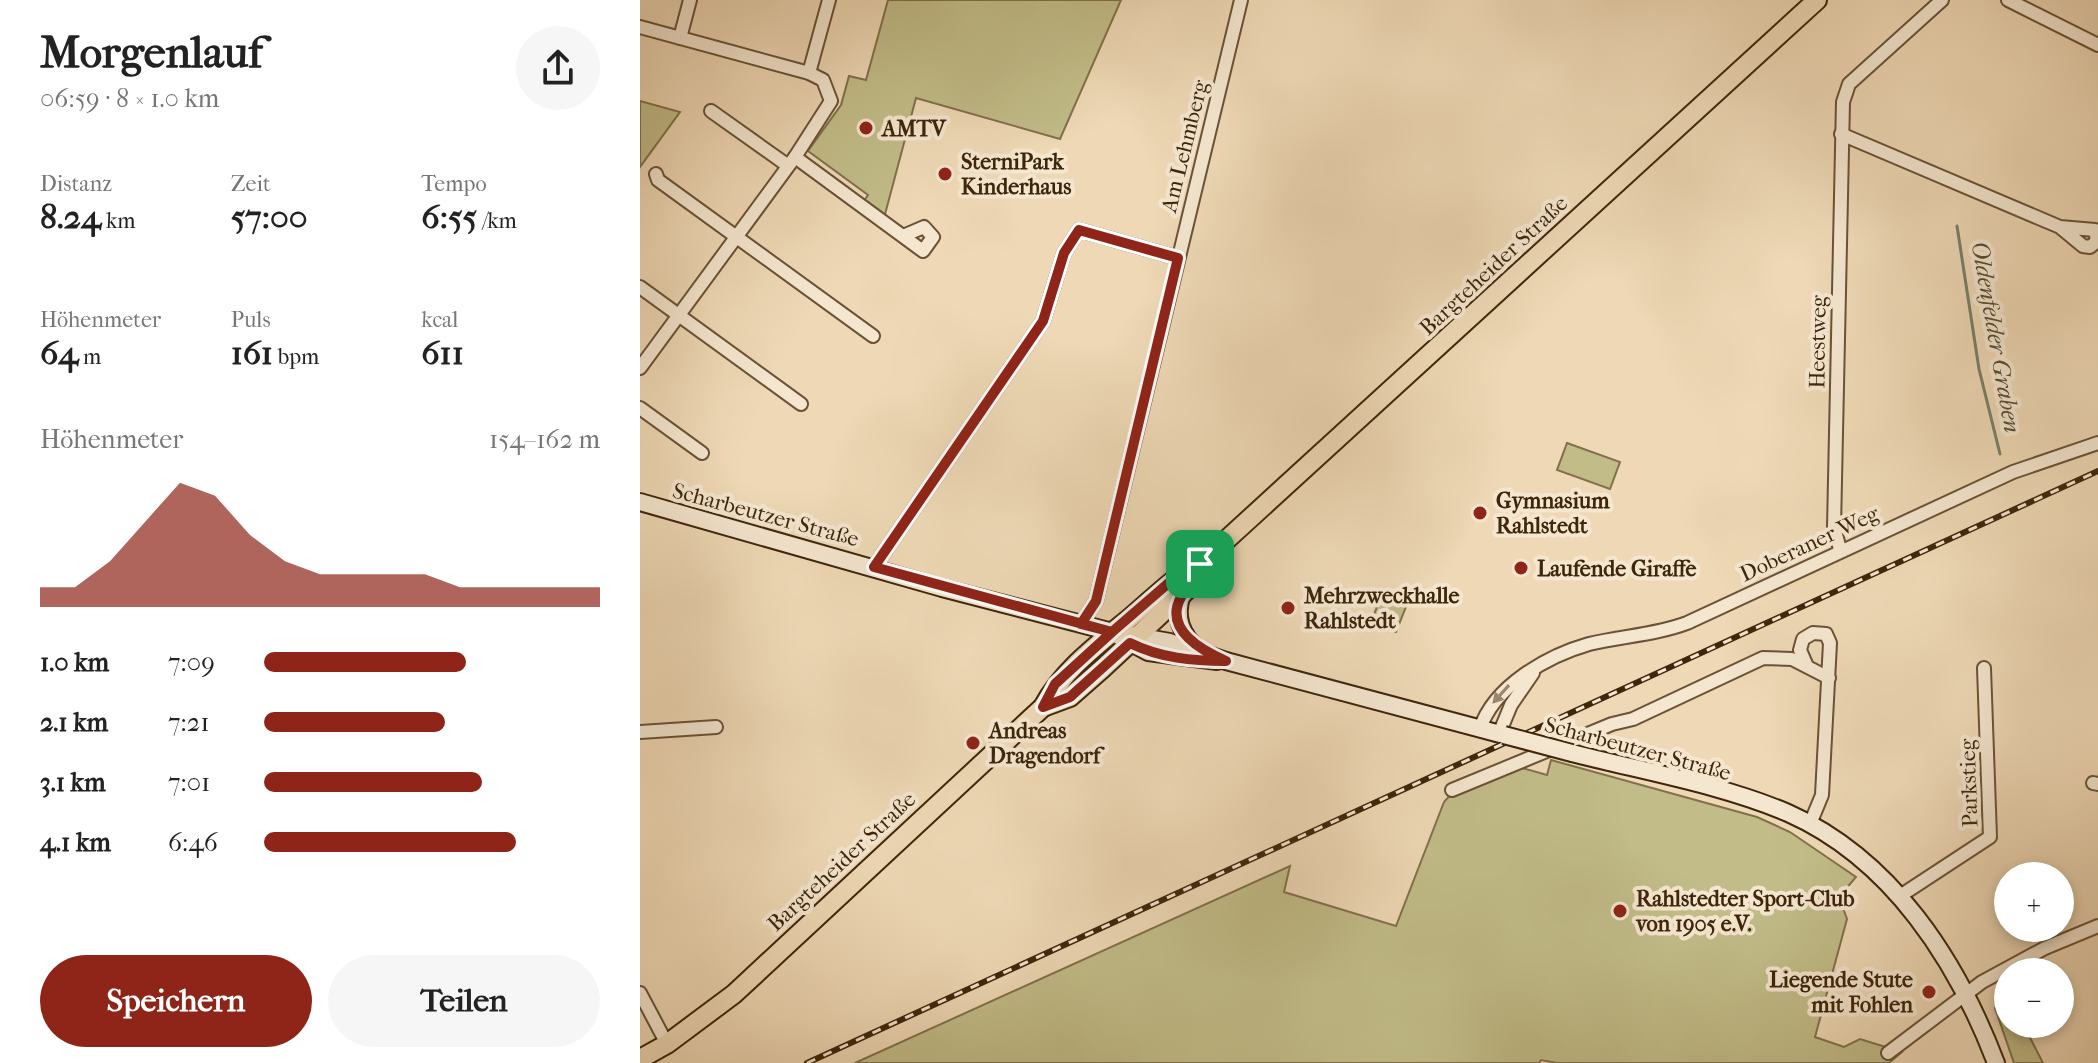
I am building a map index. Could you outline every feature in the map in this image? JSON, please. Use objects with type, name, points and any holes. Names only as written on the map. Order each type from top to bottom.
[{"type":"main road","name":"Bargteheider Straße","points":[[640,1059],[667,1044],[734,994],[1043,707],[1055,684],[1179,574],[1200,564],[1817,0]]},
{"type":"main road","name":"Scharbeutzer Straße","points":[[640,502],[1135,639],[1201,650],[1226,661],[1768,806],[1810,824],[1848,847],[1900,896],[1922,923],[1964,994],[1996,1063]]},
{"type":"main road","name":"Bargteheider Straße","points":[[1043,707],[1070,697],[1135,639],[1190,587],[1200,564]]},
{"type":"main road","points":[[1182,595],[1178,608],[1181,625],[1190,642],[1201,650]]},
{"type":"main road","name":"Scharbeutzer Straße","points":[[1135,639],[1159,655],[1197,661],[1226,661]]},
{"type":"street","points":[[680,38],[690,0]]},
{"type":"street","points":[[809,73],[829,0]]},
{"type":"street","name":"Am Lehmberg","points":[[1081,624],[1096,601],[1241,0]]},
{"type":"street","name":"Heestweg","points":[[1840,549],[1834,528],[1843,102],[1849,84],[1942,0]]},
{"type":"street","points":[[2008,0],[2098,45]]},
{"type":"street","points":[[640,27],[809,73],[823,80],[831,101],[737,238],[640,368]]},
{"type":"street","points":[[711,111],[903,236]]},
{"type":"street","points":[[1841,134],[2060,227]]},
{"type":"street","points":[[656,174],[658,180],[873,336]]},
{"type":"street","points":[[874,567],[1043,321],[1064,253],[1079,230],[1178,258]]},
{"type":"street","points":[[640,287],[801,404]]},
{"type":"street","points":[[640,408],[702,453]]},
{"type":"street","name":"Doberaner Weg","points":[[1480,729],[1499,693],[1534,671],[1589,644],[1662,632],[1687,623],[1840,549],[2013,472],[2098,443]]},
{"type":"street","points":[[1806,664],[1800,650],[1803,639],[1813,633],[1826,634],[1830,643],[1822,795],[1810,824]]},
{"type":"street","points":[[1452,790],[1612,724],[1633,719],[1763,658],[1780,657],[1806,664],[1829,678]]},
{"type":"street","name":"Parkstieg","points":[[1900,896],[1990,837],[1984,668]]},
{"type":"street","name":"Doberaner Weg","points":[[1502,735],[1511,705],[1534,671]]},
{"type":"street","points":[[640,732],[716,727]]},
{"type":"street","points":[[1888,1053],[1964,994],[2034,953],[2098,926]]},
{"type":"street","points":[[640,993],[667,1044]]},
{"type":"shaded area","points":[[888,0],[1121,0],[1060,139],[916,98],[884,218],[863,202],[868,195],[808,151],[841,105],[849,76],[866,80]]},
{"type":"shaded area","points":[[640,101],[680,112],[640,167]]},
{"type":"shaded area","points":[[1567,443],[1620,462],[1610,489],[1557,470]]},
{"type":"shaded area","points":[[1384,589],[1409,599],[1396,632],[1371,622]]},
{"type":"shaded area","name":"Rahlstedter Sport-Club von 1905 e.V.","points":[[1551,760],[1757,817],[1790,832],[1856,877],[1839,897],[1847,919],[1815,1037],[1844,1047],[1860,1039],[1902,1052],[1889,1063],[1557,1063],[1541,1060],[1539,1063],[855,1063],[1290,866],[1284,892],[1396,926],[1444,802],[1452,793],[1522,768],[1547,775]]},
{"type":"shaded area","points":[[2005,1038],[2030,1038],[2043,1063],[2014,1063]]},
{"type":"waterway","name":"Oldenfelder Graben","points":[[1957,226],[1979,369],[2000,454]]},
{"type":"railway","points":[[807,1063],[2098,471]]},
{"type":"place","name":"AMTV","points":[[866,128]]},
{"type":"place","name":"SterniPark Kinderhaus","points":[[945,174]]},
{"type":"place","name":"Gymnasium Rahlstedt","points":[[1480,513]]},
{"type":"place","name":"Laufende Giraffe","points":[[1521,568]]},
{"type":"place","name":"Mehrzweckhalle Rahlstedt","points":[[1288,608]]},
{"type":"place","name":"Andreas Dragendorf","points":[[973,743]]},
{"type":"place","name":"Rahlstedter Sport-Club von 1905 e.V.","points":[[1620,911]]},
{"type":"place","name":"Liegende Stute mit Fohlen","points":[[1929,992]]},
{"type":"route","points":[[1200,564],[1179,574],[1112,632],[942,588],[919,582],[874,567],[1043,321],[1064,253],[1079,230],[1178,258],[1096,601],[1081,624],[1112,632],[1055,684],[1043,707],[1070,697],[1130,643],[1159,655],[1197,661],[1226,661],[1193,645],[1179,620],[1178,608],[1182,595],[1190,587],[1200,564]]}]
